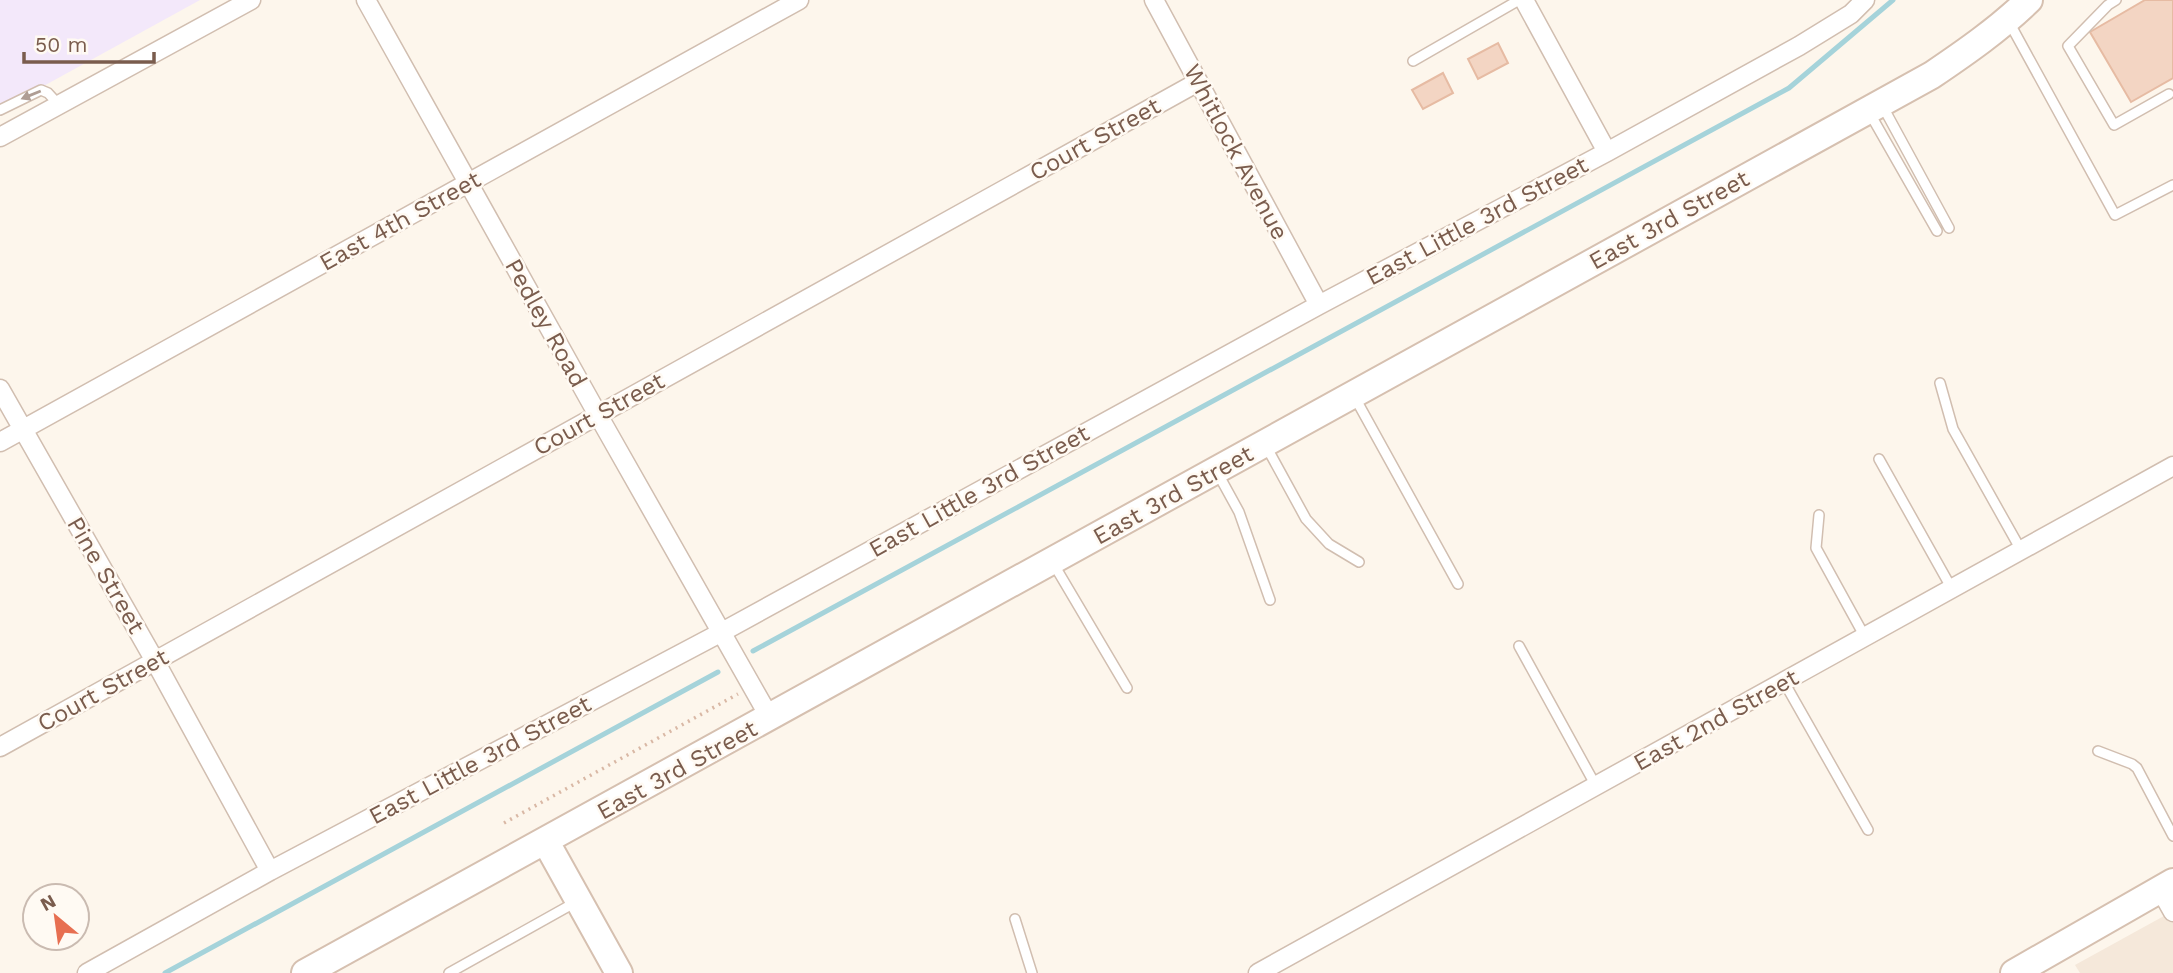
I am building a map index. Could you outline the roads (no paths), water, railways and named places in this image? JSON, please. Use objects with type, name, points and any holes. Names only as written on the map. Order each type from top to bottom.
[{"type":"main road","name":"East 3rd Street","points":[[305,973],[1875,107],[1931,75],[2008,20],[2029,0]]},
{"type":"main road","points":[[546,842],[619,973]]},
{"type":"main road","points":[[2014,973],[2167,886]]},
{"type":"street","points":[[0,137],[251,0]]},
{"type":"street","name":"Pedley Road","points":[[366,0],[770,718]]},
{"type":"street","name":"East 4th Street","points":[[0,442],[799,0]]},
{"type":"street","name":"Whitlock Avenue","points":[[1154,0],[1318,305]]},
{"type":"street","points":[[1522,0],[1607,152]]},
{"type":"street","name":"East Little 3rd Street","points":[[87,973],[270,872],[722,632],[1318,305],[1607,152],[1799,46],[1851,14],[1865,0]]},
{"type":"street","name":"Court Street","points":[[0,747],[1198,82]]},
{"type":"street","name":"Pine Street","points":[[0,389],[155,661],[270,872]]},
{"type":"street","name":"East 2nd Street","points":[[1258,973],[2173,466]]},
{"type":"street","points":[[2167,886],[2173,912]]},
{"type":"lane","points":[[1413,61],[1522,0]]},
{"type":"lane","points":[[2116,0],[2068,46],[2114,125],[2172,96]]},
{"type":"lane","points":[[2008,20],[2115,215],[2173,185]]},
{"type":"lane","points":[[0,110],[41,90],[48,93],[59,105]]},
{"type":"lane","points":[[1875,107],[1949,228]]},
{"type":"lane","points":[[1875,107],[1937,231]]},
{"type":"lane","points":[[1940,383],[1953,429],[2021,550]]},
{"type":"lane","points":[[1353,395],[1458,584]]},
{"type":"lane","points":[[1265,444],[1306,519],[1329,544],[1359,562]]},
{"type":"lane","points":[[1880,459],[1952,589]]},
{"type":"lane","points":[[1216,471],[1239,512],[1270,600]]},
{"type":"lane","points":[[1819,515],[1816,548],[1865,637]]},
{"type":"lane","points":[[1052,562],[1127,688]]},
{"type":"lane","points":[[1519,646],[1596,786]]},
{"type":"lane","points":[[1784,682],[1868,830]]},
{"type":"lane","points":[[2098,751],[2137,768],[2173,835]]},
{"type":"lane","points":[[449,973],[579,901]]},
{"type":"lane","points":[[1015,919],[1032,973]]},
{"type":"waterway","points":[[753,651],[1789,88],[1893,0]]},
{"type":"waterway","points":[[165,973],[718,672]]}]
